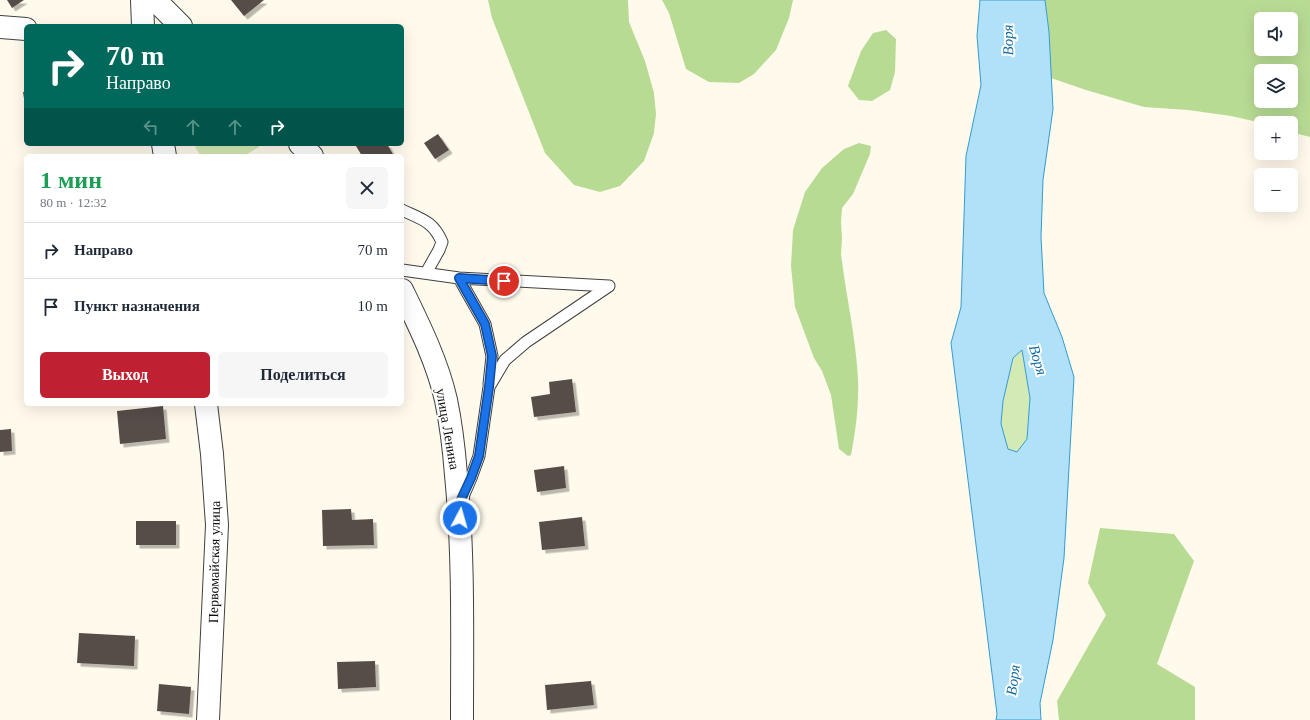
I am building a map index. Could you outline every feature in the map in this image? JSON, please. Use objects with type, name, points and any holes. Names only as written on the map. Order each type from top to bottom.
[{"type":"street","points":[[142,0],[143,24]]},
{"type":"street","points":[[155,0],[179,24]]},
{"type":"street","points":[[0,27],[24,29]]},
{"type":"street","points":[[302,146],[310,154]]},
{"type":"street","name":"улица Ленина","points":[[404,294],[433,359],[445,398],[452,431],[459,504],[462,585],[462,720]]},
{"type":"street","name":"Первомайская улица","points":[[206,406],[212,454],[217,525],[208,720]]},
{"type":"lane","points":[[404,211],[426,222],[437,231],[442,242],[426,273]]},
{"type":"lane","points":[[404,270],[459,278],[609,286],[526,342],[505,360],[489,387]]},
{"type":"lane","points":[[459,278],[485,324],[492,356],[479,456],[459,504]]},
{"type":"green space","points":[[488,0],[628,0],[629,22],[645,61],[654,93],[656,114],[654,133],[644,161],[620,186],[600,192],[574,185],[545,153],[492,18]]},
{"type":"green space","points":[[662,0],[793,0],[789,18],[776,50],[754,74],[739,83],[709,82],[686,69],[669,13]]},
{"type":"green space","points":[[1045,0],[1310,0],[1310,137],[1298,134],[1298,116],[1254,116],[1254,121],[1231,116],[1188,110],[1144,107],[1051,78],[1049,32]]},
{"type":"green space","points":[[886,30],[896,39],[895,72],[890,90],[872,101],[859,100],[848,86],[861,51],[873,33]]},
{"type":"green space","points":[[859,143],[871,146],[870,154],[853,194],[842,208],[841,222],[841,254],[855,348],[858,379],[856,427],[851,455],[848,456],[839,449],[831,395],[822,371],[814,358],[795,307],[791,266],[793,230],[805,192],[822,168],[844,149]]},
{"type":"green space","points":[[195,147],[259,147],[247,154],[200,154]]},
{"type":"green space","points":[[1022,350],[1030,398],[1027,439],[1018,452],[1008,449],[1001,424],[1003,401],[1013,358]]},
{"type":"green space","points":[[1100,528],[1174,534],[1194,561],[1157,664],[1195,687],[1195,720],[1059,720],[1057,701],[1106,615],[1088,583]]},
{"type":"water","name":"Воря","points":[[980,0],[1045,0],[1049,32],[1053,109],[1043,180],[1041,237],[1044,293],[1062,337],[1074,377],[1064,558],[1053,640],[1040,703],[1041,720],[996,720],[997,714],[951,343],[961,307],[966,156],[981,85],[977,36]],"holes":[[[1022,350],[1030,398],[1027,439],[1017,452],[1008,449],[1001,424],[1003,401],[1013,358]]]},
{"type":"building","points":[[7,0],[24,0],[12,8]]},
{"type":"building","points":[[231,0],[264,0],[244,16]]},
{"type":"building","points":[[438,134],[449,150],[435,159],[424,143]]},
{"type":"building","points":[[356,146],[388,146],[393,154],[361,154]]},
{"type":"building","points":[[572,379],[576,412],[534,417],[531,397],[550,394],[549,382]]},
{"type":"building","points":[[163,406],[166,439],[120,444],[117,411]]},
{"type":"building","points":[[11,429],[12,451],[0,452],[0,430]]},
{"type":"building","points":[[564,466],[566,488],[537,492],[534,470]]},
{"type":"building","points":[[351,509],[352,520],[373,519],[374,545],[323,546],[322,510]]},
{"type":"building","points":[[582,517],[585,546],[542,550],[539,522]]},
{"type":"building","points":[[136,521],[176,521],[176,545],[136,545]]},
{"type":"building","points":[[79,633],[135,636],[134,666],[77,663]]},
{"type":"building","points":[[375,661],[376,687],[338,689],[337,662]]},
{"type":"building","points":[[591,681],[594,705],[547,710],[545,685]]},
{"type":"building","points":[[159,684],[191,687],[189,714],[157,711]]},
{"type":"route","points":[[460,518],[459,504],[479,456],[492,356],[485,324],[459,278],[504,281]]}]
